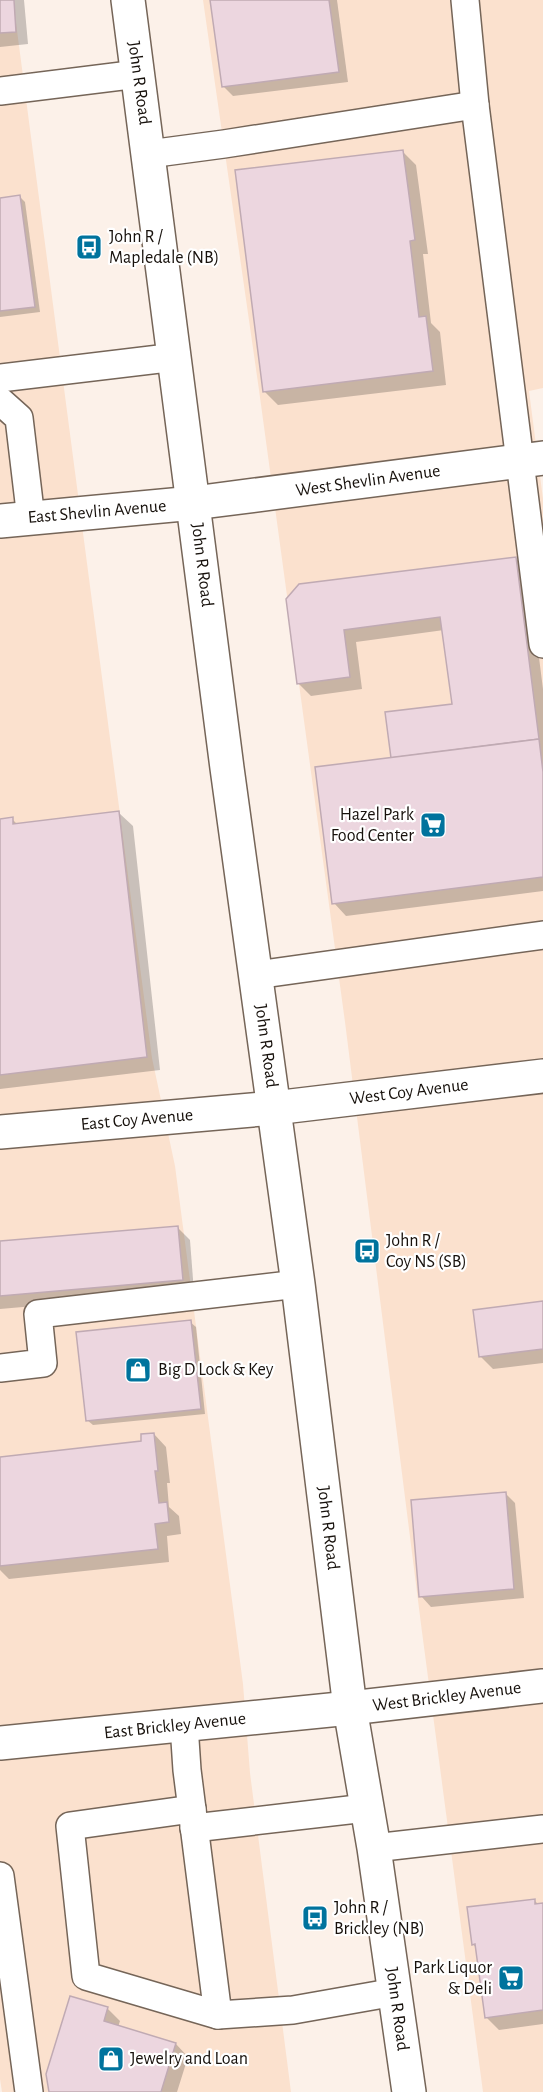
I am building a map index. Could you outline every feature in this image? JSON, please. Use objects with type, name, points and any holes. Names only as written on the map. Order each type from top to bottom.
[{"type":"main road","name":"John R Road","points":[[128,0],[298,1284],[350,1708],[374,1848],[409,2092]]},
{"type":"main road","name":"West Shevlin Avenue","points":[[194,504],[531,459]]},
{"type":"main road","name":"East Shevlin Avenue","points":[[15,520],[194,504]]},
{"type":"main road","name":"West Coy Avenue","points":[[274,1108],[543,1076]]},
{"type":"main road","name":"East Coy Avenue","points":[[0,1132],[274,1108]]},
{"type":"main road","name":"West Brickley Avenue","points":[[350,1708],[543,1686]]},
{"type":"main road","name":"East Brickley Avenue","points":[[0,1743],[350,1708]]},
{"type":"lane","points":[[465,0],[475,105],[531,459],[543,644]]},
{"type":"lane","points":[[0,91],[138,75]]},
{"type":"lane","points":[[149,154],[475,105]]},
{"type":"lane","points":[[0,378],[176,357]]},
{"type":"lane","points":[[0,401],[19,418],[15,520]]},
{"type":"lane","points":[[256,975],[543,935]]},
{"type":"lane","points":[[0,1368],[43,1363],[38,1314],[298,1284]]},
{"type":"lane","points":[[184,1725],[193,1819],[218,2015]]},
{"type":"lane","points":[[366,1808],[70,1826],[86,1976],[218,2015],[293,2010],[395,1992]]},
{"type":"lane","points":[[374,1848],[543,1829]]},
{"type":"lane","points":[[0,1876],[29,2092]]},
{"type":"shaded area","points":[[0,0],[13,0],[152,1058],[175,1166],[243,1684],[250,1773],[291,2092],[2,2092],[0,2079]]},
{"type":"shaded area","points":[[203,0],[543,0],[543,388],[529,391],[543,499],[543,2092],[483,2092],[345,1022]]},
{"type":"building","points":[[0,0],[14,0],[16,32],[0,33]]},
{"type":"building","points":[[210,0],[329,0],[339,72],[222,87]]},
{"type":"building","points":[[403,150],[415,240],[410,241],[419,317],[426,316],[433,371],[263,392],[235,170]]},
{"type":"building","points":[[20,195],[35,307],[0,311],[0,198]]},
{"type":"building","points":[[516,557],[539,739],[391,758],[385,712],[452,704],[440,617],[344,630],[350,677],[297,684],[286,599],[299,584]]},
{"type":"building","name":"Hazel Park Food Center","points":[[539,739],[543,772],[543,877],[332,904],[315,767]]},
{"type":"building","points":[[119,811],[147,1057],[0,1075],[0,819],[13,817],[13,824]]},
{"type":"building","points":[[178,1226],[183,1280],[0,1296],[0,1241]]},
{"type":"building","points":[[543,1301],[543,1349],[479,1357],[473,1310]]},
{"type":"building","name":"Big D Lock & Key","points":[[191,1320],[201,1409],[86,1421],[76,1332]]},
{"type":"building","points":[[154,1433],[159,1503],[167,1502],[169,1522],[155,1524],[158,1549],[0,1566],[0,1457],[141,1441],[141,1434]]},
{"type":"building","points":[[506,1492],[514,1589],[419,1597],[411,1500]]},
{"type":"building","name":"Park Liquor & Deli","points":[[535,1899],[535,1904],[543,1903],[543,2010],[485,2018],[475,1944],[472,1945],[467,1907]]},
{"type":"building","name":"Jewelry and Loan","points":[[70,1996],[108,2007],[104,2021],[176,2043],[161,2092],[49,2092],[46,2074]]},
{"type":"place","name":"John R / Mapledale (NB)","points":[[89,247]]},
{"type":"place","name":"Hazel Park Food Center","points":[[433,825]]},
{"type":"place","name":"John R / Coy NS (SB)","points":[[367,1251]]},
{"type":"place","name":"Big D Lock & Key","points":[[138,1370]]},
{"type":"place","name":"John R / Brickley (NB)","points":[[315,1918]]},
{"type":"place","name":"Park Liquor & Deli","points":[[511,1978]]},
{"type":"place","name":"Jewelry and Loan","points":[[111,2059]]}]
